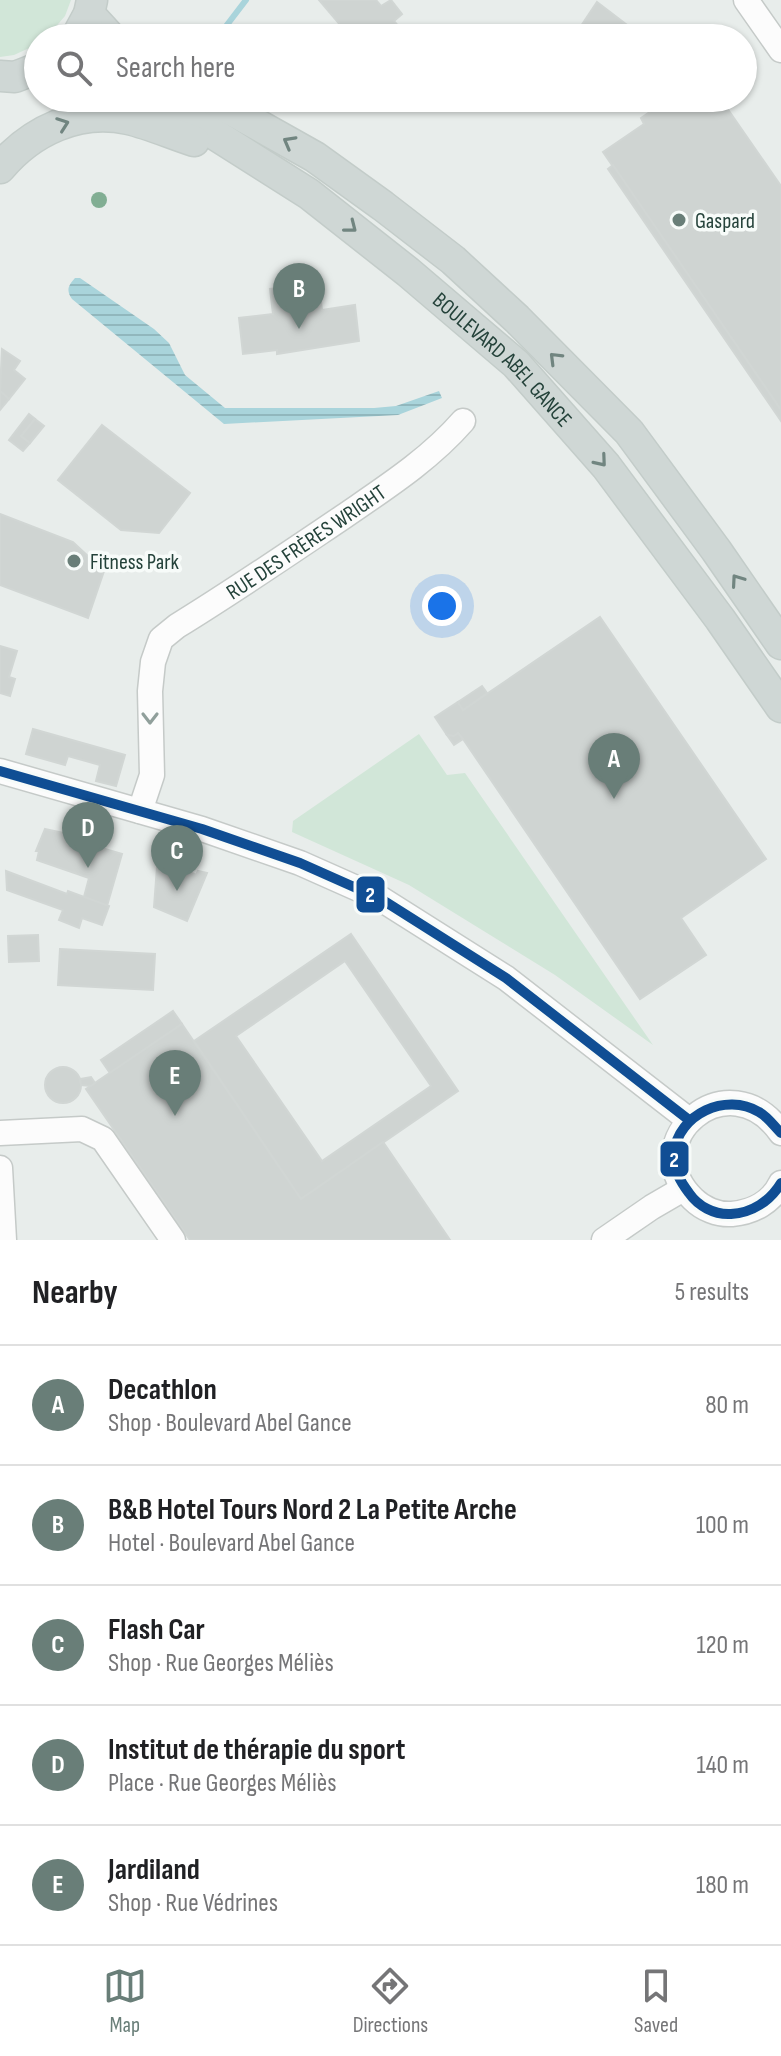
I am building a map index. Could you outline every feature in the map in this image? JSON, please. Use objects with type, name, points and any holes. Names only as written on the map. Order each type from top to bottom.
[{"type":"main road","name":"BOULEVARD ABEL GANCE","points":[[171,112],[208,130],[309,194],[408,272],[516,364],[606,466],[781,707]]},
{"type":"main road","name":"BOULEVARD ABEL GANCE","points":[[235,112],[315,157],[383,206],[453,260],[517,319],[629,432],[781,644]]},
{"type":"main road","points":[[0,168],[33,138],[60,124],[86,116],[108,116],[129,119],[219,150],[309,194]]},
{"type":"main road","points":[[720,619],[781,730]]},
{"type":"street","points":[[746,0],[781,50]]},
{"type":"street","name":"RUE DES FRÈRES WRIGHT","points":[[140,811],[152,775],[150,703],[153,662],[161,639],[407,472],[444,442],[463,421]]},
{"type":"street","points":[[0,771],[202,829],[300,863],[381,899],[506,978],[689,1120]]},
{"type":"street","points":[[777,1201],[747,1212],[723,1214],[701,1206],[683,1189],[676,1172],[674,1154],[679,1135],[689,1120],[709,1106],[733,1102],[756,1108],[771,1119],[781,1133]]},
{"type":"street","points":[[0,1133],[82,1129],[103,1139],[173,1240]]},
{"type":"street","points":[[0,1168],[4,1240]]},
{"type":"street","points":[[604,1240],[683,1189]]},
{"type":"green space","points":[[0,0],[71,0],[58,24],[24,24],[24,50],[0,57]]},
{"type":"green space","points":[[419,734],[447,775],[465,773],[653,1045],[555,975],[409,885],[292,832],[293,821]]},
{"type":"water","points":[[75,278],[80,278],[154,329],[169,343],[185,375],[225,408],[374,408],[396,406],[439,391],[442,398],[398,415],[224,424],[72,299],[69,288]]},
{"type":"building","points":[[319,0],[376,0],[381,6],[391,0],[402,14],[394,21],[396,24],[339,24]]},
{"type":"building","points":[[597,2],[626,24],[582,24]]},
{"type":"building","points":[[650,112],[730,112],[781,186],[781,410],[603,152],[644,124],[641,118]]},
{"type":"building","points":[[613,165],[781,410],[781,421],[608,169]]},
{"type":"building","points":[[289,283],[298,283],[299,292],[290,292]]},
{"type":"building","points":[[319,284],[322,310],[355,305],[359,341],[277,354],[277,350],[243,354],[239,318],[273,314],[270,289],[289,287],[290,292],[299,292],[299,286]]},
{"type":"building","points":[[2,349],[20,361],[14,370],[25,379],[9,399],[0,391]]},
{"type":"building","points":[[0,391],[9,399],[0,410]]},
{"type":"building","points":[[29,414],[35,419],[21,436],[30,443],[23,451],[9,440]]},
{"type":"building","points":[[35,419],[44,426],[30,443],[21,436]]},
{"type":"building","points":[[102,425],[190,493],[159,533],[121,530],[58,480]]},
{"type":"building","points":[[0,514],[73,542],[104,571],[88,618],[0,585]]},
{"type":"building","points":[[600,617],[766,859],[681,918],[706,955],[640,999],[463,739],[458,733],[447,735],[435,717],[458,702],[463,710]]},
{"type":"building","points":[[0,646],[17,651],[9,677],[15,679],[10,696],[0,693]]},
{"type":"building","points":[[482,686],[487,693],[463,710],[458,702]]},
{"type":"building","points":[[33,729],[125,755],[116,786],[96,781],[100,765],[68,756],[65,765],[26,754]]},
{"type":"building","points":[[458,733],[463,739],[454,745],[447,735]]},
{"type":"building","points":[[45,829],[100,841],[98,847],[122,854],[107,906],[84,897],[89,878],[37,860],[39,851],[36,851]]},
{"type":"building","points":[[157,867],[169,872],[186,870],[196,875],[198,871],[207,873],[187,921],[154,907]]},
{"type":"building","points":[[6,871],[109,906],[102,925],[82,918],[79,928],[59,920],[63,910],[7,890]]},
{"type":"building","points":[[351,934],[458,1091],[301,1199],[194,1041]],"holes":[[[345,961],[431,1086],[322,1161],[236,1036]]]},
{"type":"building","points":[[38,935],[39,961],[9,962],[8,936]]},
{"type":"building","points":[[60,949],[155,954],[153,990],[58,985]]},
{"type":"building","points":[[173,1011],[182,1024],[110,1073],[101,1060]]},
{"type":"building","points":[[182,1024],[301,1199],[383,1142],[450,1240],[190,1240],[86,1089]]},
{"type":"building","points":[[63,1067],[76,1072],[81,1085],[76,1098],[63,1103],[50,1098],[45,1085],[50,1072]]},
{"type":"building","points":[[91,1077],[95,1083],[91,1086],[81,1085],[80,1079]]},
{"type":"waterway","points":[[228,24],[246,0]]},
{"type":"transit line","name":"2","points":[[0,771],[202,829],[300,863],[381,899],[506,978],[689,1120]]},
{"type":"transit line","name":"2","points":[[781,1133],[759,1112],[746,1106],[719,1106],[706,1110],[684,1127],[674,1153],[676,1170],[693,1198],[707,1209],[719,1213],[739,1213],[753,1208],[772,1195],[781,1183]]},
{"type":"place","name":"Gaspard","points":[[679,220]]},
{"type":"place","name":"B&B Hotel Tours Nord 2 La Petite Arche","points":[[299,329]]},
{"type":"place","name":"Fitness Park","points":[[74,561]]},
{"type":"place","name":"Decathlon","points":[[614,799]]},
{"type":"place","name":"Institut de thérapie du sport","points":[[88,868]]},
{"type":"place","name":"Flash Car","points":[[177,891]]},
{"type":"place","name":"Jardiland","points":[[175,1116]]}]
